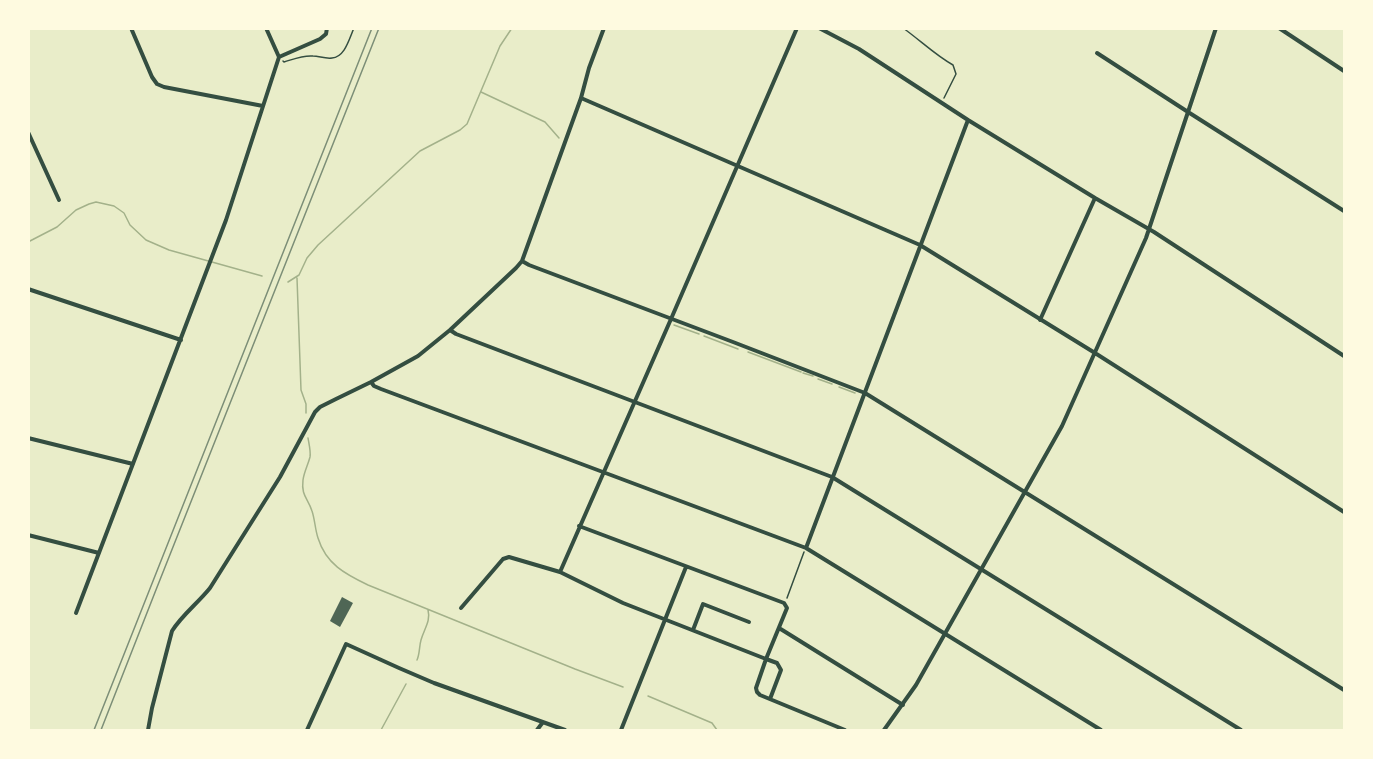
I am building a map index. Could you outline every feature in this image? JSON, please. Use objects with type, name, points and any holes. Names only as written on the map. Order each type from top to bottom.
[{"type":"street","points":[[131,28],[157,84],[263,106]]},
{"type":"street","points":[[76,613],[226,220],[279,57],[266,28]]},
{"type":"street","points":[[279,57],[320,39],[326,34],[327,28]]},
{"type":"street","points":[[148,730],[169,638],[178,621],[201,600],[210,588],[280,477],[315,412],[320,407],[418,356],[450,330],[522,261],[604,28]]},
{"type":"street","points":[[560,572],[797,28]]},
{"type":"street","points":[[819,28],[859,49],[968,120],[1149,229],[1344,356]]},
{"type":"street","points":[[884,730],[916,685],[1062,426],[1149,229],[1216,28]]},
{"type":"street","points":[[1278,28],[1344,71]]},
{"type":"street","points":[[1097,53],[1344,211]]},
{"type":"street","points":[[581,98],[920,245],[1095,353],[1344,512]]},
{"type":"street","points":[[806,548],[968,120]]},
{"type":"street","points":[[28,132],[59,200]]},
{"type":"street","points":[[1040,320],[1095,198]]},
{"type":"street","points":[[522,261],[866,393],[1344,690]]},
{"type":"street","points":[[28,289],[181,340]]},
{"type":"street","points":[[450,330],[832,477],[1241,730]]},
{"type":"street","points":[[371,382],[381,389],[806,548],[1101,730]]},
{"type":"street","points":[[28,438],[133,464]]},
{"type":"street","points":[[579,526],[784,603],[787,608],[766,658],[756,690],[760,695],[845,730]]},
{"type":"street","points":[[28,535],[99,553]]},
{"type":"street","points":[[461,608],[503,559],[509,557],[560,572],[623,603],[777,663],[781,670],[770,699]]},
{"type":"street","points":[[621,730],[686,567]]},
{"type":"street","points":[[693,630],[704,604],[749,622]]},
{"type":"street","points":[[779,628],[903,705]]},
{"type":"street","points":[[307,730],[346,644],[434,683],[565,730]]},
{"type":"street","points":[[537,730],[543,722]]},
{"type":"path","points":[[279,57],[284,62],[308,56],[329,58],[338,56],[354,28]]},
{"type":"path","points":[[903,28],[939,57],[953,65],[956,74],[942,102]]},
{"type":"path","points":[[784,603],[806,548]]},
{"type":"building","points":[[342,597],[353,603],[340,627],[330,621]]},
{"type":"waterway","points":[[288,282],[299,275],[307,258],[318,245],[420,151],[467,124],[500,46],[512,28]]},
{"type":"waterway","points":[[481,92],[545,122],[559,138]]},
{"type":"waterway","points":[[28,242],[57,227],[76,210],[96,202],[114,206],[124,213],[130,225],[146,240],[169,250],[262,276]]},
{"type":"waterway","points":[[297,278],[301,390],[306,404],[306,413]]},
{"type":"waterway","points":[[674,325],[699,334]]},
{"type":"waterway","points":[[704,336],[738,349]]},
{"type":"waterway","points":[[748,352],[801,372]]},
{"type":"waterway","points":[[803,373],[813,376]]},
{"type":"waterway","points":[[818,379],[832,384]]},
{"type":"waterway","points":[[839,387],[855,393]]},
{"type":"waterway","points":[[308,438],[310,455],[303,490],[312,511],[322,547],[337,567],[368,585],[623,687]]},
{"type":"waterway","points":[[417,660],[428,621],[428,610]]},
{"type":"waterway","points":[[381,730],[406,684]]},
{"type":"waterway","points":[[648,696],[712,723],[717,730]]},
{"type":"tram line","points":[[101,730],[379,28]]},
{"type":"railway","points":[[94,730],[372,28]]}]
